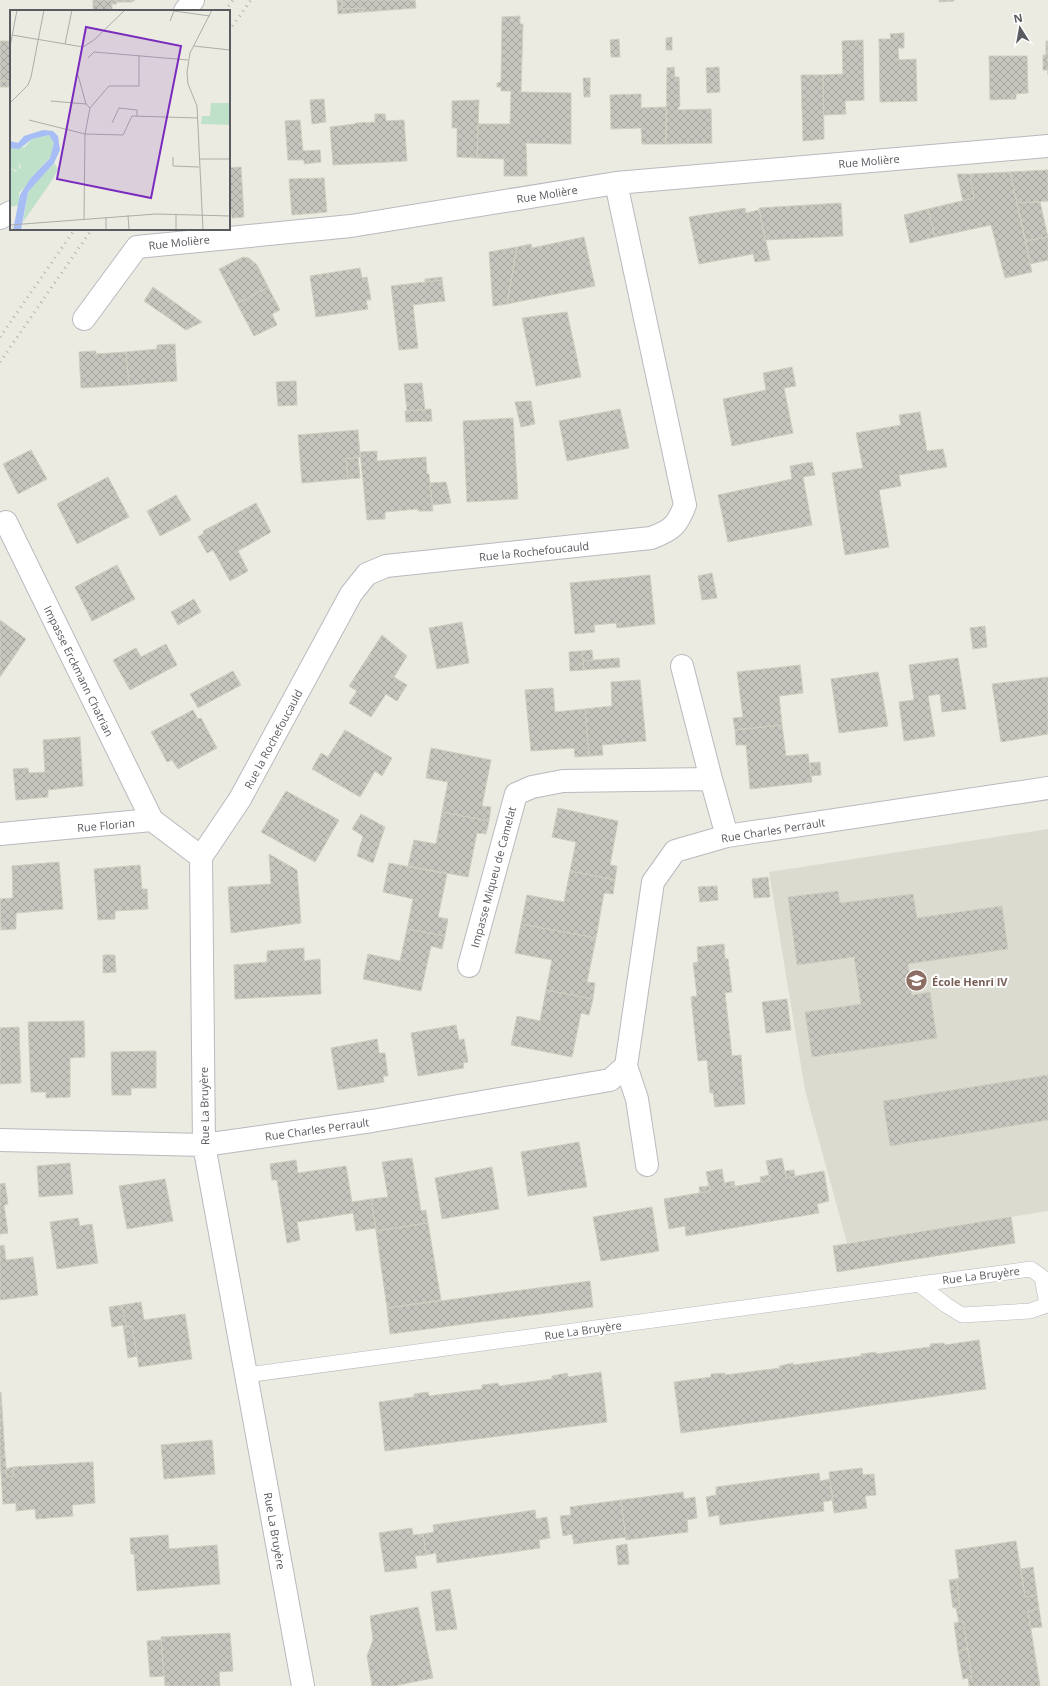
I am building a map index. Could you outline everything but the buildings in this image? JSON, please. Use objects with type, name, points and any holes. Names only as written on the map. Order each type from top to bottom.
[{"type":"street","points":[[186,10],[193,0]]},
{"type":"street","name":"Rue Molière","points":[[84,319],[137,247],[351,226],[616,183],[1048,146]]},
{"type":"street","name":"Rue la Rochefoucauld","points":[[201,857],[240,799],[351,594],[367,574],[386,566],[651,538],[669,531],[679,522],[685,505],[616,183]]},
{"type":"street","points":[[0,218],[10,213]]},
{"type":"street","name":"Impasse Erckmann Chatrian","points":[[6,522],[152,820]]},
{"type":"street","points":[[682,666],[727,836]]},
{"type":"street","name":"Impasse Miqueu de Camelat","points":[[469,966],[516,794],[532,787],[563,781],[711,779]]},
{"type":"street","name":"Rue Charles Perrault","points":[[647,1165],[637,1099],[626,1066],[653,882],[675,851],[727,836],[1048,788]]},
{"type":"street","points":[[152,820],[201,857]]},
{"type":"street","name":"Rue Florian","points":[[0,834],[152,820]]},
{"type":"street","name":"Rue La Bruyère","points":[[201,857],[204,1145],[303,1686]]},
{"type":"street","name":"Rue Charles Perrault","points":[[0,1140],[204,1145],[372,1122],[610,1080],[626,1066]]},
{"type":"lane","name":"Rue La Bruyère","points":[[247,1375],[919,1284],[1031,1269],[1042,1277],[1047,1305],[1030,1311],[962,1315],[946,1305],[919,1284]]},
{"type":"shaded area","name":"École Henri IV","points":[[1048,829],[1048,1211],[847,1243],[805,1090],[769,872]]},
{"type":"railway","points":[[226,10],[233,0]]},
{"type":"railway","points":[[230,30],[251,0]]},
{"type":"railway","points":[[0,337],[74,230]]},
{"type":"railway","points":[[0,362],[91,230]]},
{"type":"place","name":"École Henri IV","points":[[917,981]]}]
